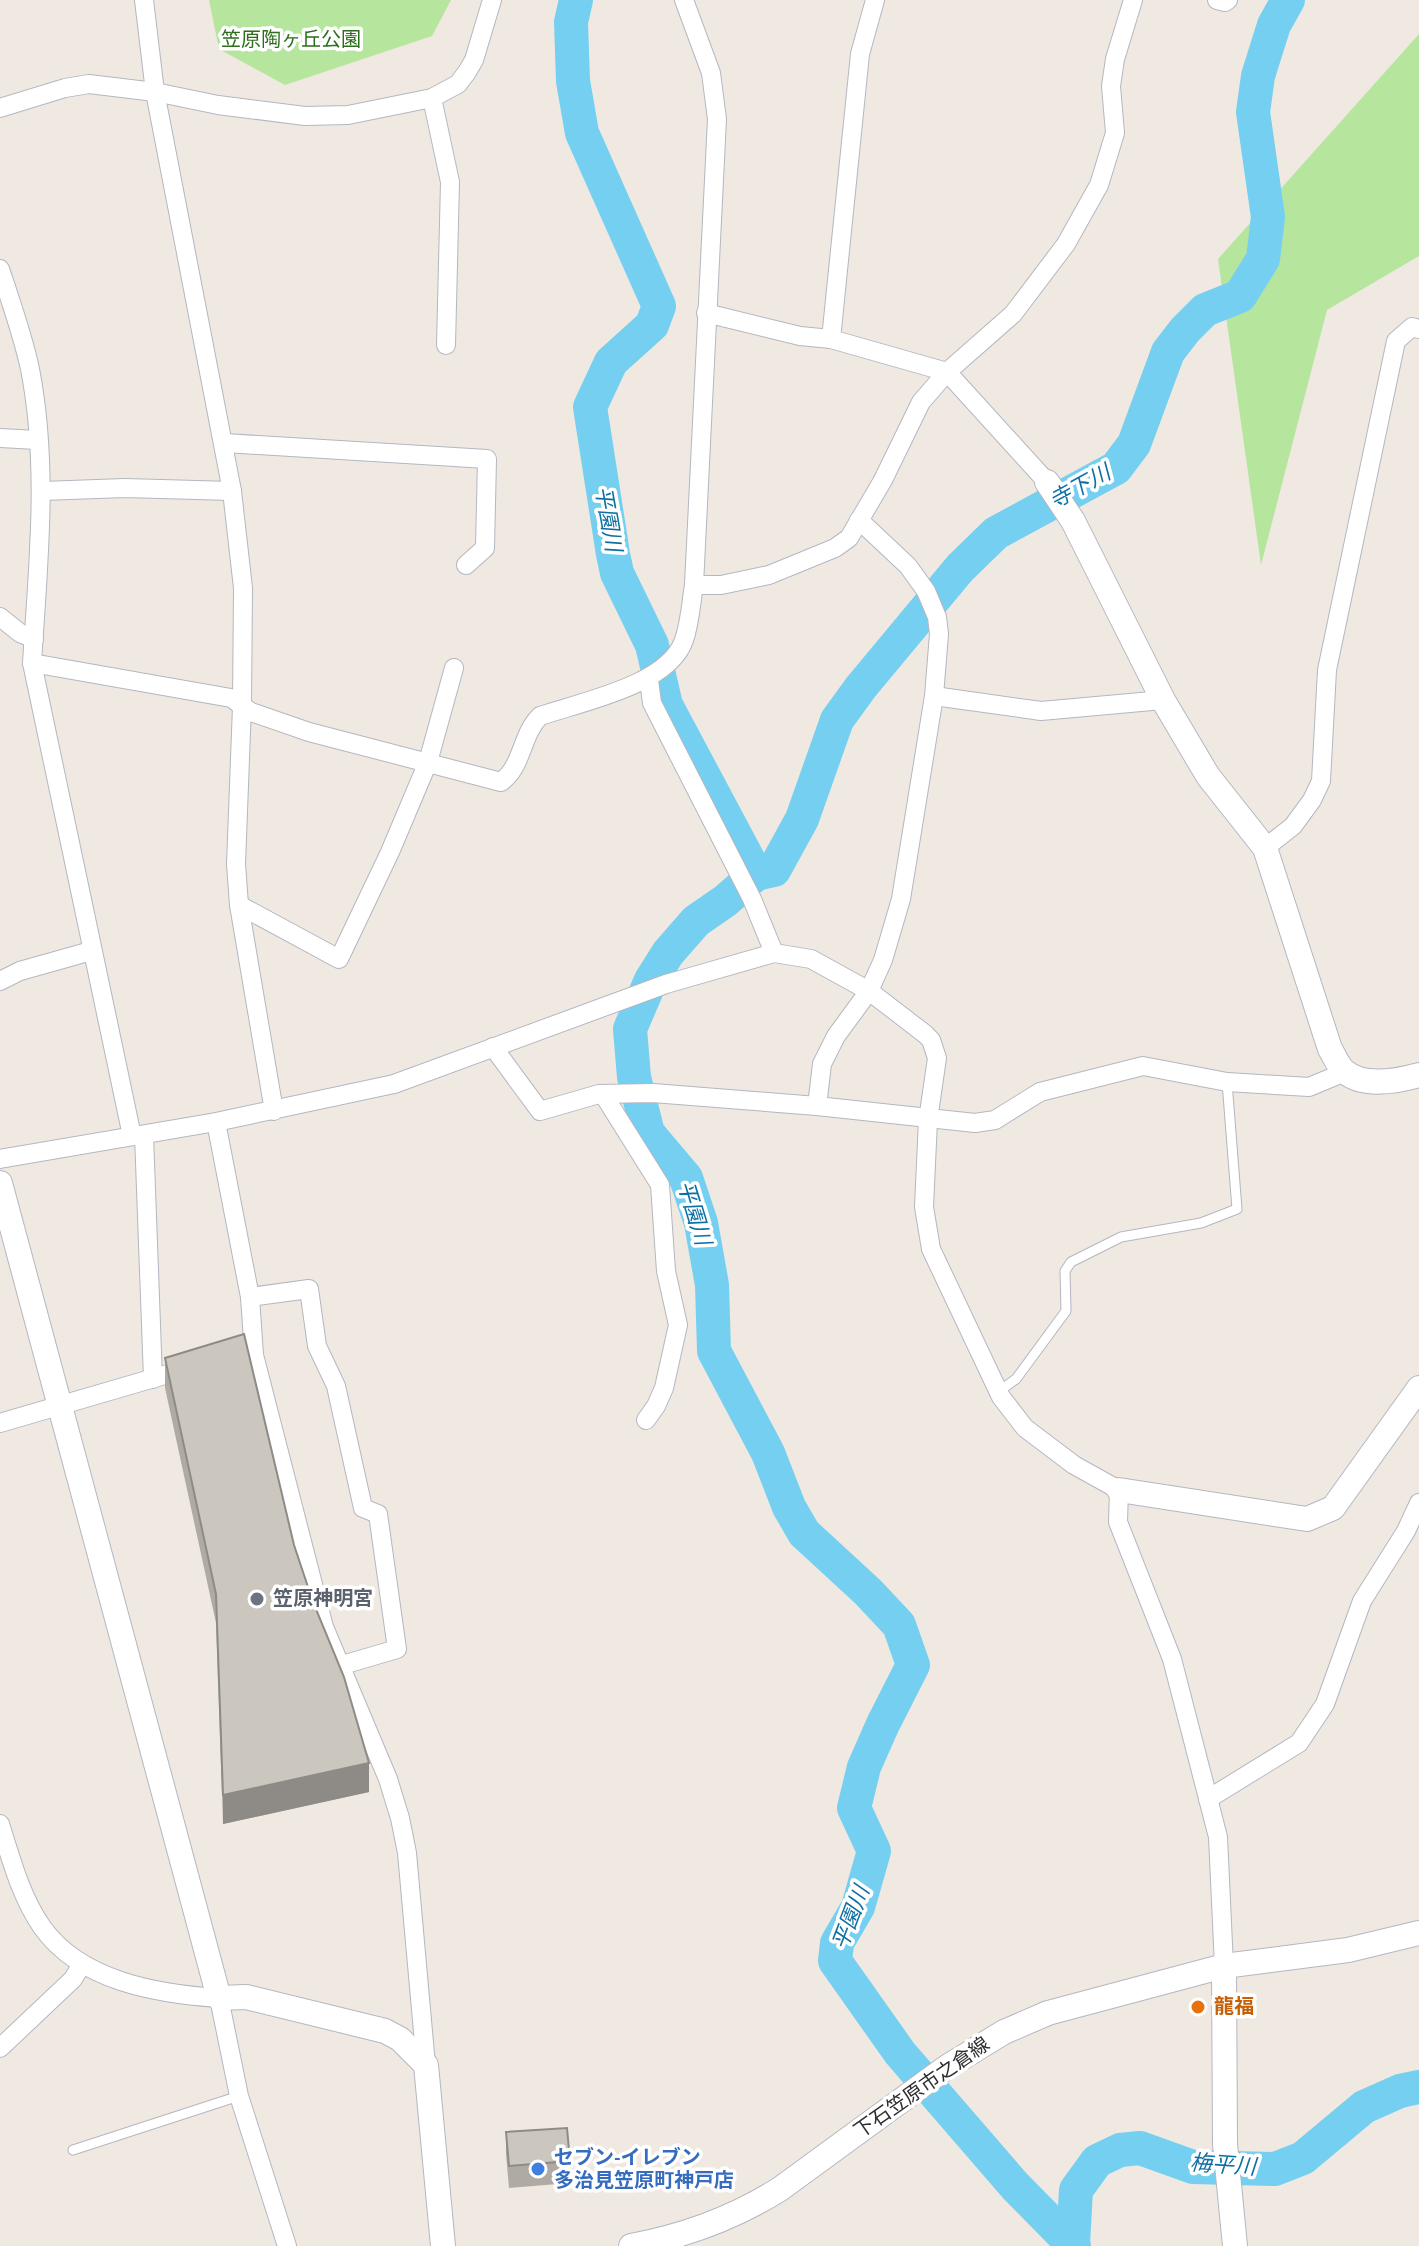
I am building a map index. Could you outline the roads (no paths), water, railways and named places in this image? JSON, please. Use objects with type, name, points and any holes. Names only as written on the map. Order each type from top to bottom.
[{"type":"street","points":[[144,0],[155,92],[232,491],[243,588],[236,864],[239,905],[274,1111]]},
{"type":"street","points":[[0,108],[89,84],[305,116],[348,115],[432,98],[458,84],[467,72],[474,60],[492,0]]},
{"type":"street","points":[[32,663],[231,698],[251,712],[309,732],[501,782],[512,773],[531,725],[540,716],[649,680],[670,663],[684,641],[694,585],[717,119],[711,73],[684,0]]},
{"type":"street","points":[[831,339],[860,54],[875,0]]},
{"type":"street","points":[[694,585],[721,585],[769,575],[835,548],[849,538],[883,480],[921,402],[947,372],[1013,314],[1066,244],[1099,185],[1115,133],[1111,86],[1115,59],[1133,0]]},
{"type":"street","points":[[1217,0],[1228,0]]},
{"type":"street","points":[[432,98],[450,182],[446,345]]},
{"type":"street","points":[[0,269],[29,368],[42,491],[32,663],[91,951],[138,1136],[153,1379]]},
{"type":"street","points":[[706,313],[800,336],[831,339],[947,372],[1047,482],[1073,521],[1163,700],[1208,776],[1265,848],[1321,1026],[1330,1049],[1345,1072],[1371,1082],[1387,1083],[1419,1075]]},
{"type":"street","points":[[1265,848],[1293,826],[1321,781],[1327,670],[1396,341],[1412,327],[1419,329]]},
{"type":"street","points":[[0,438],[37,440]]},
{"type":"street","points":[[225,443],[487,459],[485,548],[466,565]]},
{"type":"street","points":[[42,491],[125,488],[232,491]]},
{"type":"street","points":[[817,1106],[822,1064],[836,1036],[869,991],[883,960],[901,899],[934,696],[937,617],[926,591],[908,566],[859,520]]},
{"type":"street","points":[[0,617],[20,633],[34,639]]},
{"type":"street","points":[[239,905],[339,959],[390,852],[428,762],[454,668]]},
{"type":"street","points":[[649,680],[652,703],[752,899],[774,953]]},
{"type":"street","points":[[934,696],[1041,711],[1163,700]]},
{"type":"street","points":[[0,981],[20,971],[91,951]]},
{"type":"street","points":[[0,1159],[274,1111],[394,1084],[666,984],[774,953],[811,959],[869,991],[931,1040],[937,1058],[928,1120],[924,1207],[931,1249],[998,1392],[1025,1428],[1074,1465],[1119,1490],[1307,1519],[1333,1508],[1419,1388]]},
{"type":"street","points":[[493,1047],[540,1111],[612,1093],[653,1093],[975,1123],[995,1120],[1040,1092],[1143,1066],[1227,1082],[1309,1087],[1345,1072]]},
{"type":"street","points":[[612,1093],[660,1185],[666,1271],[678,1325],[664,1388],[646,1420]]},
{"type":"street","points":[[216,1122],[250,1297],[247,1351],[324,1627],[388,1779],[400,1818],[409,1869],[443,2246]]},
{"type":"street","points":[[1,1191],[219,1998],[239,2096],[287,2246]]},
{"type":"street","points":[[250,1297],[309,1289],[317,1346],[336,1386],[363,1508],[378,1514],[397,1649],[339,1666]]},
{"type":"street","points":[[0,1423],[196,1366]]},
{"type":"street","points":[[1119,1490],[1118,1522],[1172,1659],[1218,1837],[1224,1966],[1225,2144],[1235,2246]]},
{"type":"street","points":[[1208,1799],[1299,1743],[1325,1704],[1362,1601],[1406,1531],[1419,1503]]},
{"type":"street","points":[[0,1824],[16,1874],[41,1926],[58,1946],[82,1964],[108,1976],[185,1996],[246,1997],[385,2031],[406,2044],[426,2065]]},
{"type":"street","name":"下石笠原市之倉線","points":[[631,2246],[699,2229],[754,2205],[947,2067],[1004,2032],[1048,2013],[1224,1966],[1348,1950],[1419,1933]]},
{"type":"street","points":[[0,2048],[73,1979],[82,1964]]},
{"type":"lane","points":[[998,1392],[1016,1379],[1066,1311],[1065,1271],[1071,1262],[1121,1237],[1201,1223],[1237,1209],[1227,1082]]},
{"type":"lane","points":[[73,2150],[239,2096]]},
{"type":"waterway","name":"平園川","points":[[576,0],[571,22],[573,81],[582,133],[659,306],[652,325],[611,362],[590,407],[613,554],[617,573],[652,645],[666,705],[756,874]]},
{"type":"waterway","name":"寺下川","points":[[756,874],[774,870],[802,819],[837,720],[861,687],[960,568],[996,533],[1116,468],[1134,444],[1168,352],[1205,310],[1240,296],[1263,259],[1268,217],[1253,112],[1258,76],[1274,25],[1288,0]]},
{"type":"waterway","name":"平園川","points":[[756,874],[696,921],[668,953],[651,980],[630,1029],[634,1077],[648,1133],[686,1178],[701,1223],[712,1285],[714,1351],[768,1453],[789,1507],[804,1533],[899,1625],[913,1665],[864,1767],[854,1808],[874,1851],[858,1907],[837,1943],[835,1961],[900,2053],[1015,2186],[1074,2246]]},
{"type":"waterway","name":"梅平川","points":[[1073,2244],[1076,2190],[1097,2161],[1120,2150],[1140,2148],[1193,2167],[1275,2169],[1303,2158],[1364,2107],[1400,2091],[1419,2087]]},
{"type":"place","name":"笠原神明宮","points":[[257,1599]]},
{"type":"place","name":"龍福","points":[[1198,2007]]},
{"type":"place","name":"セブン-イレブン 多治見笠原町神戸店","points":[[538,2169]]},
{"type":"park label","name":"笠原陶ヶ丘公園","points":[[291,40]]}]
